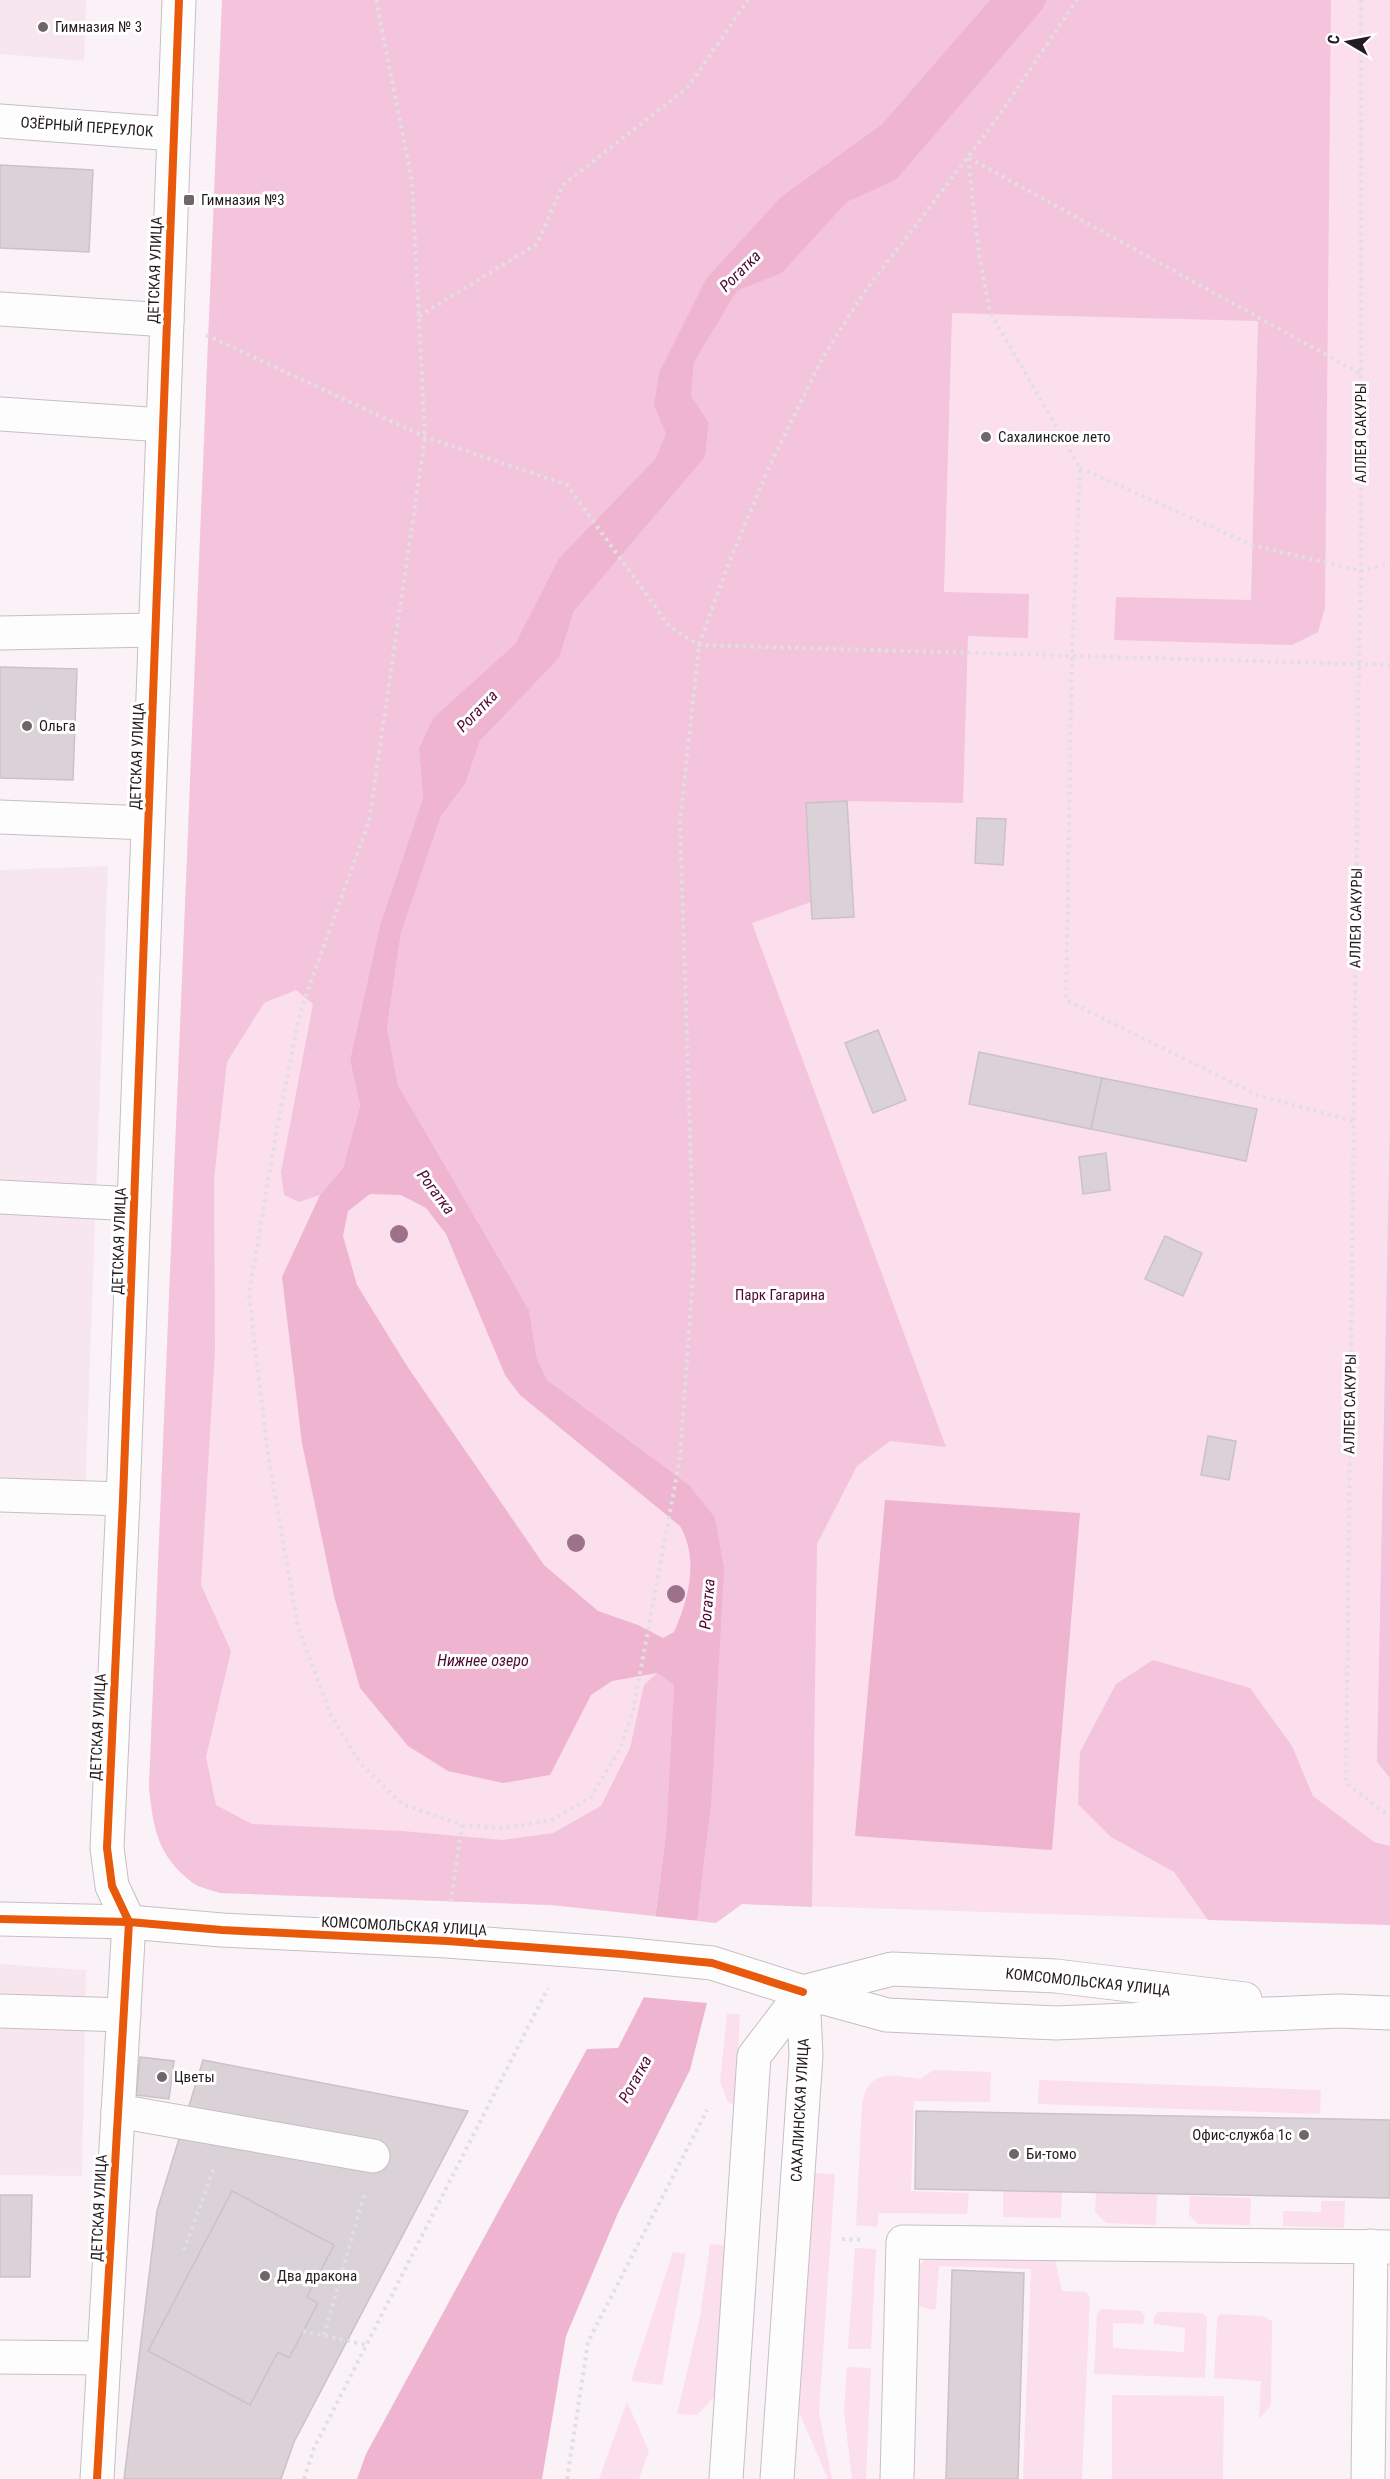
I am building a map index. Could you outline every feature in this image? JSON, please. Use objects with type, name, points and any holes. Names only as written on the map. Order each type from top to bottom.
[{"type":"street","name":"ДЕТСКАЯ УЛИЦА","points":[[97,2479],[129,1922],[112,1886],[107,1848],[123,1499],[179,0]]},
{"type":"street","name":"ОЗЁРНЫЙ ПЕРЕУЛОК","points":[[0,121],[174,134]]},
{"type":"street","points":[[0,309],[167,320]]},
{"type":"street","points":[[0,414],[163,425]]},
{"type":"street","points":[[0,633],[155,630]]},
{"type":"street","points":[[0,817],[148,823]]},
{"type":"street","points":[[0,1197],[134,1204]]},
{"type":"street","points":[[0,1495],[123,1499]]},
{"type":"street","name":"КОМСОМОЛЬСКАЯ УЛИЦА","points":[[0,1919],[129,1922],[222,1930],[447,1941],[712,1963],[802,1992],[887,2015],[1056,2024],[1339,2011]]},
{"type":"street","name":"КОМСОМОЛЬСКАЯ УЛИЦА","points":[[802,1992],[892,1969],[1056,1976],[1339,2011],[1390,2013]]},
{"type":"street","name":"САХАЛИНСКАЯ УЛИЦА","points":[[726,2479],[754,2056],[802,1992]]},
{"type":"street","name":"САХАЛИНСКАЯ УЛИЦА","points":[[777,2479],[806,2055],[802,1992]]},
{"type":"street","points":[[0,2011],[124,2015]]},
{"type":"street","points":[[118,2111],[373,2156]]},
{"type":"street","points":[[897,2479],[903,2242],[1381,2246],[1368,2479]]},
{"type":"street","points":[[0,2357],[104,2358]]},
{"type":"path","points":[[375,0],[412,181],[425,437],[369,821],[300,1012],[276,1134],[249,1295],[268,1455],[298,1627],[332,1717],[361,1764],[402,1804],[462,1825],[504,1828],[552,1820],[591,1797],[620,1749],[633,1711],[680,1458],[694,1261],[680,822],[699,645],[726,570],[769,467],[823,357],[864,294],[968,158],[1053,38],[1077,0]]},
{"type":"path","points":[[419,316],[537,244],[563,185],[688,87],[748,0]]},
{"type":"path","points":[[968,158],[1361,374]]},
{"type":"path","points":[[968,158],[979,254],[990,312],[1080,468],[1072,656],[1066,1000],[1257,1095],[1353,1121]]},
{"type":"path","points":[[200,333],[425,437],[567,485],[670,627],[699,645],[1390,665]]},
{"type":"path","points":[[1080,468],[1252,545],[1362,572],[1390,563]]},
{"type":"path","points":[[452,1911],[462,1825]]},
{"type":"path","points":[[304,2479],[314,2448],[552,1980]]},
{"type":"path","points":[[567,2479],[588,2342],[707,2110]]},
{"type":"path","points":[[184,2250],[227,2130]]},
{"type":"path","points":[[324,2335],[373,2156]]},
{"type":"path","points":[[303,2331],[367,2345]]},
{"type":"shaded area","name":"Гимназия № 3","points":[[0,0],[86,0],[84,61],[0,54]]},
{"type":"shaded area","points":[[108,866],[85,1498],[0,1500],[0,870]]},
{"type":"shaded area","points":[[0,1964],[86,1970],[82,2176],[0,2175]]},
{"type":"green space","name":"Парк Гагарина","points":[[222,0],[1390,0],[1390,1925],[742,1904],[716,1923],[551,1905],[220,1893],[193,1883],[181,1873],[165,1852],[155,1829],[149,1787]]},
{"type":"green space","points":[[222,0],[990,0],[881,125],[782,196],[654,406],[666,434],[655,459],[559,558],[515,644],[433,718],[419,748],[423,798],[380,925],[350,1060],[360,1106],[343,1168],[320,1195],[299,1202],[284,1195],[281,1172],[313,1004],[296,990],[264,1003],[227,1062],[214,1179],[215,1350],[201,1585],[231,1651],[206,1757],[216,1805],[252,1824],[402,1831],[503,1840],[553,1833],[601,1806],[630,1748],[644,1685],[657,1673],[674,1685],[666,1834],[655,1916],[551,1905],[220,1893],[196,1885],[181,1873],[165,1852],[155,1829],[149,1787]]},
{"type":"green space","points":[[1047,0],[1331,0],[1325,608],[1318,632],[1292,645],[1114,640],[1116,597],[1251,600],[1258,321],[952,313],[944,592],[1029,594],[1028,638],[968,636],[963,803],[847,801],[806,803],[811,902],[752,923],[946,1447],[890,1441],[857,1466],[817,1544],[812,1907],[742,1904],[716,1923],[697,1921],[711,1806],[688,1485],[547,1380],[537,1359],[529,1310],[398,1085],[387,1027],[401,933],[441,816],[465,784],[480,741],[559,658],[574,611],[705,457],[709,423],[691,395],[694,361],[737,291],[782,273],[847,202],[896,180],[1042,10]]},
{"type":"green space","points":[[1390,1119],[1390,1778],[1377,1762]]},
{"type":"green space","points":[[1153,1660],[1250,1688],[1292,1746],[1313,1796],[1374,1842],[1390,1846],[1390,1925],[1208,1920],[1174,1872],[1111,1837],[1078,1804],[1080,1752],[1116,1684]]},
{"type":"green space","points":[[727,2014],[740,2014],[735,2106],[728,2102],[720,2082]]},
{"type":"green space","points":[[933,2070],[991,2072],[990,2102],[914,2101],[911,2191],[969,2193],[967,2214],[879,2213],[877,2227],[856,2225],[862,2104],[865,2092],[870,2084],[883,2076],[921,2079]]},
{"type":"green space","points":[[1039,2080],[1321,2090],[1320,2114],[1038,2104]]},
{"type":"green space","points":[[813,2173],[835,2174],[819,2412],[832,2479],[828,2479],[799,2412]]},
{"type":"green space","points":[[1003,2189],[1062,2191],[1061,2218],[1003,2217]]},
{"type":"green space","points":[[1096,2193],[1157,2194],[1156,2225],[1106,2223],[1095,2212]]},
{"type":"green space","points":[[1190,2196],[1251,2198],[1250,2225],[1198,2224],[1189,2215]]},
{"type":"green space","points":[[1321,2201],[1345,2201],[1344,2228],[1283,2226],[1283,2211],[1321,2212]]},
{"type":"green space","points":[[710,2244],[725,2245],[717,2394],[697,2415],[677,2414],[700,2317]]},
{"type":"green space","points":[[855,2248],[876,2249],[871,2349],[848,2349]]},
{"type":"green space","points":[[673,2252],[686,2254],[662,2385],[631,2381]]},
{"type":"green space","points":[[928,2256],[1055,2260],[1062,2291],[1086,2292],[1090,2298],[1082,2479],[1023,2479],[1031,2269],[939,2266],[936,2309],[933,2310],[916,2305],[915,2270]]},
{"type":"green space","points":[[1101,2309],[1141,2311],[1145,2316],[1143,2324],[1113,2323],[1113,2348],[1184,2352],[1185,2328],[1154,2324],[1154,2317],[1158,2312],[1203,2313],[1207,2318],[1205,2378],[1094,2374],[1097,2314]]},
{"type":"green space","points":[[1220,2314],[1263,2316],[1272,2321],[1271,2405],[1259,2419],[1261,2381],[1214,2378],[1217,2319]]},
{"type":"green space","points":[[847,2367],[871,2368],[866,2479],[852,2479],[844,2413]]},
{"type":"green space","points":[[1112,2395],[1224,2396],[1223,2479],[1112,2479]]},
{"type":"green space","points":[[627,2402],[649,2451],[639,2479],[599,2479]]},
{"type":"water","points":[[990,0],[1047,0],[1042,10],[896,180],[847,202],[782,273],[737,291],[694,362],[691,395],[709,423],[705,457],[574,611],[559,658],[480,741],[465,784],[441,816],[401,933],[387,1027],[398,1085],[529,1310],[537,1359],[547,1380],[689,1485],[715,1518],[724,1569],[711,1806],[697,1921],[707,2003],[690,2070],[618,2213],[566,2336],[542,2479],[357,2479],[366,2454],[587,2049],[618,2048],[645,1995],[666,1834],[674,1685],[657,1673],[612,1681],[591,1695],[550,1775],[503,1783],[448,1771],[408,1746],[360,1688],[334,1596],[302,1443],[282,1277],[320,1195],[343,1168],[360,1106],[350,1060],[380,925],[423,798],[419,748],[433,718],[515,644],[559,558],[655,459],[666,434],[654,406],[659,373],[706,279],[782,196],[881,125]],"holes":[[[370,1194],[401,1195],[426,1208],[446,1234],[505,1375],[520,1395],[680,1526],[689,1552],[690,1579],[688,1593],[674,1632],[663,1638],[638,1625],[598,1611],[544,1565],[407,1366],[357,1285],[343,1236],[348,1211]]]},
{"type":"water","points":[[885,1500],[1080,1513],[1052,1850],[855,1836]]},
{"type":"pier","points":[[652,1916],[700,1921],[709,1989],[707,2003],[641,1997]]},
{"type":"building","points":[[0,165],[93,170],[89,252],[0,248]]},
{"type":"building","points":[[0,667],[77,669],[73,780],[0,778]]},
{"type":"building","points":[[847,801],[854,917],[812,919],[806,803]]},
{"type":"building","points":[[977,818],[1006,819],[1003,865],[975,863]]},
{"type":"building","points":[[878,1030],[906,1100],[873,1113],[845,1043]]},
{"type":"building","points":[[979,1052],[1102,1078],[1091,1129],[969,1104]]},
{"type":"building","points":[[1102,1078],[1257,1109],[1246,1161],[1091,1129]]},
{"type":"building","points":[[1106,1153],[1110,1190],[1083,1194],[1079,1157]]},
{"type":"building","points":[[1165,1236],[1202,1253],[1183,1296],[1145,1279]]},
{"type":"building","points":[[1208,1436],[1236,1441],[1229,1480],[1201,1475]]},
{"type":"building","points":[[140,2057],[174,2061],[169,2099],[136,2095]]},
{"type":"building","name":"Два дракона","points":[[203,2060],[468,2111],[294,2442],[281,2479],[124,2479],[157,2211]]},
{"type":"building","points":[[916,2111],[1390,2120],[1390,2198],[915,2189]]},
{"type":"building","name":"Два дракона","points":[[232,2191],[334,2245],[307,2297],[318,2303],[289,2358],[278,2352],[250,2405],[148,2351]]},
{"type":"building","points":[[0,2195],[32,2195],[30,2277],[0,2277]]},
{"type":"building","points":[[952,2270],[1024,2273],[1018,2479],[946,2479]]},
{"type":"cycle path","points":[[97,2479],[129,1922],[112,1886],[107,1848],[123,1499],[179,0]]},
{"type":"cycle path","points":[[0,1919],[129,1922],[222,1930],[447,1941],[621,1954],[712,1963],[803,1992]]},
{"type":"place","name":"Гимназия № 3","points":[[43,27]]},
{"type":"place","name":"Гимназия №3","points":[[189,200]]},
{"type":"place","name":"Сахалинское лето","points":[[986,437]]},
{"type":"place","name":"Ольга","points":[[27,726]]},
{"type":"place","name":"Цветы","points":[[162,2077]]},
{"type":"place","name":"Офис-служба 1с","points":[[1304,2135]]},
{"type":"place","name":"Би-томо","points":[[1014,2154]]},
{"type":"place","name":"Два дракона","points":[[265,2276]]},
{"type":"water label","name":"Рогатка","points":[[740,271]]},
{"type":"water label","name":"Рогатка","points":[[477,711]]},
{"type":"water label","name":"Рогатка","points":[[436,1192]]},
{"type":"water label","name":"Рогатка","points":[[707,1604]]},
{"type":"water label","name":"Нижнее озеро","points":[[483,1660]]},
{"type":"water label","name":"Рогатка","points":[[635,2079]]}]
